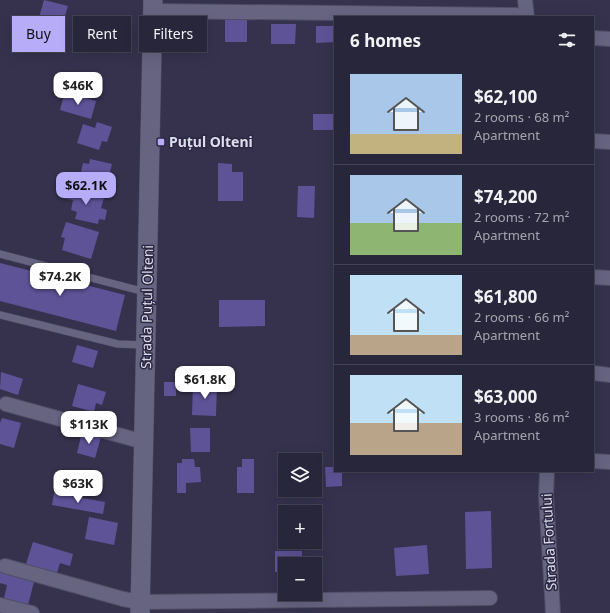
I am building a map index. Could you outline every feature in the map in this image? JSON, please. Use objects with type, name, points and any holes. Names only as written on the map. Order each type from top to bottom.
[{"type":"street","points":[[153,6],[522,16],[525,0]]},
{"type":"street","name":"Strada Puțul Olteni","points":[[140,607],[153,6]]},
{"type":"street","points":[[594,38],[610,39]]},
{"type":"street","points":[[594,141],[610,142]]},
{"type":"street","points":[[594,277],[610,278]]},
{"type":"street","points":[[594,374],[610,375]]},
{"type":"street","points":[[6,404],[144,442]]},
{"type":"street","points":[[594,461],[610,462]]},
{"type":"street","name":"Strada Fortului","points":[[547,472],[546,496],[553,613]]},
{"type":"street","points":[[5,566],[124,599],[140,607],[490,598]]},
{"type":"street","points":[[0,605],[32,613]]},
{"type":"lane","points":[[0,254],[147,292]]},
{"type":"lane","points":[[0,315],[118,344],[146,344]]},
{"type":"building","points":[[44,0],[68,6],[65,16],[39,16]]},
{"type":"building","points":[[225,18],[247,18],[247,42],[225,42]]},
{"type":"building","points":[[271,24],[296,24],[295,44],[271,44]]},
{"type":"building","points":[[316,26],[334,26],[334,42],[316,43]]},
{"type":"building","points":[[65,92],[96,101],[91,119],[60,110]]},
{"type":"building","points":[[313,114],[334,114],[334,130],[313,130]]},
{"type":"building","points":[[97,122],[112,127],[107,142],[102,141],[99,150],[77,143],[83,124],[95,128]]},
{"type":"building","points":[[90,159],[112,164],[105,191],[78,185],[83,163],[89,164]]},
{"type":"building","points":[[218,163],[232,164],[232,172],[243,172],[243,201],[218,201]]},
{"type":"building","points":[[298,186],[315,186],[314,218],[297,217]]},
{"type":"building","points":[[64,189],[104,198],[101,208],[107,210],[105,220],[99,219],[98,224],[75,219],[77,212],[71,210],[73,200],[62,198]]},
{"type":"building","points":[[66,222],[99,232],[91,259],[62,250],[65,238],[61,237]]},
{"type":"building","points":[[0,263],[125,295],[116,331],[0,301]]},
{"type":"building","points":[[219,300],[265,300],[265,326],[219,327]]},
{"type":"building","points":[[77,345],[98,351],[93,368],[72,362]]},
{"type":"building","points":[[1,372],[23,379],[18,395],[0,389]]},
{"type":"building","points":[[164,382],[176,382],[176,396],[164,396]]},
{"type":"building","points":[[78,384],[106,392],[102,405],[96,403],[94,412],[72,406]]},
{"type":"building","points":[[193,384],[217,384],[216,416],[192,415]]},
{"type":"building","points":[[2,418],[21,423],[14,448],[0,444],[0,423]]},
{"type":"building","points":[[190,428],[210,428],[210,452],[191,452]]},
{"type":"building","points":[[82,432],[101,437],[95,458],[77,453]]},
{"type":"building","points":[[182,459],[194,459],[195,467],[200,467],[201,482],[186,483],[186,493],[177,493],[177,463],[182,463]]},
{"type":"building","points":[[242,459],[254,459],[254,493],[237,493],[237,467],[242,467]]},
{"type":"building","points":[[325,467],[334,467],[334,472],[342,472],[342,486],[326,487]]},
{"type":"building","points":[[71,473],[104,479],[102,491],[68,485]]},
{"type":"building","points":[[54,493],[105,502],[103,514],[52,505]]},
{"type":"building","points":[[491,511],[492,568],[466,569],[465,512]]},
{"type":"building","points":[[89,517],[118,523],[114,545],[85,539]]},
{"type":"building","points":[[33,542],[73,554],[70,566],[60,563],[56,576],[25,567]]},
{"type":"building","points":[[427,545],[429,574],[396,576],[394,548]]},
{"type":"building","points":[[275,551],[302,551],[302,557],[278,557],[278,572],[275,572]]},
{"type":"building","points":[[0,568],[35,578],[28,605],[4,598],[7,585],[0,583]]},
{"type":"place","name":"Puțul Olteni","points":[[161,142]]}]
